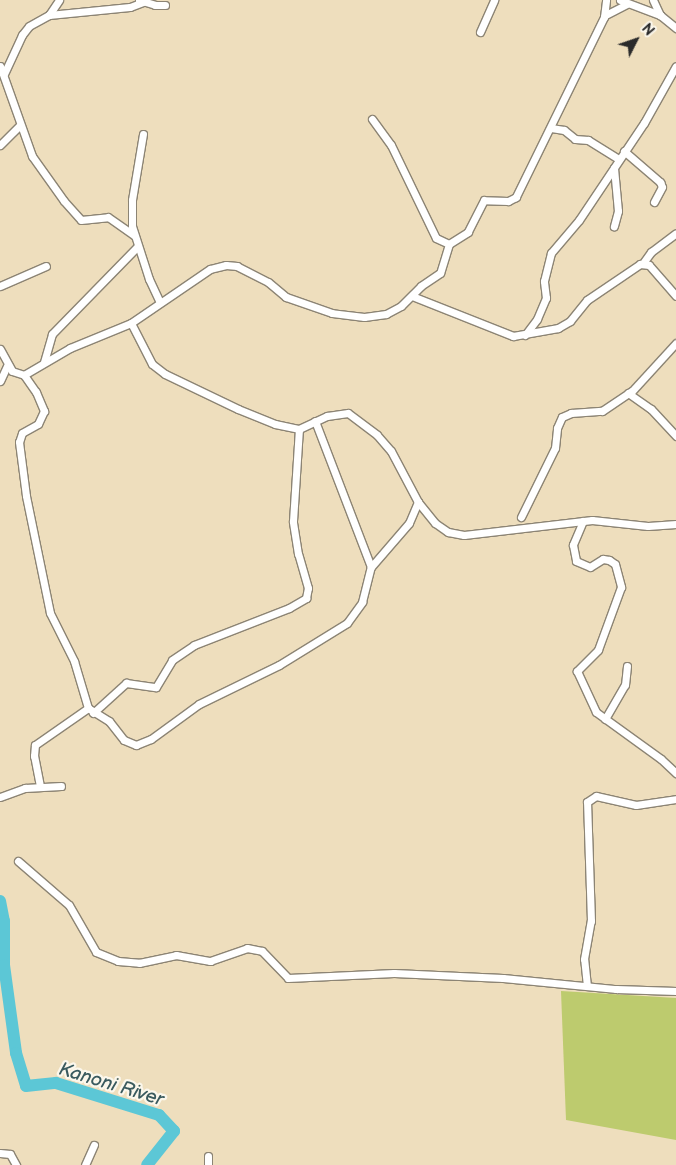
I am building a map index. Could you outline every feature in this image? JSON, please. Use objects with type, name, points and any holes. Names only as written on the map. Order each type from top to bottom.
[{"type":"street","points":[[49,15],[59,0]]},
{"type":"street","points":[[480,32],[494,0]]},
{"type":"street","points":[[603,20],[606,0]]},
{"type":"street","points":[[653,0],[660,15]]},
{"type":"street","points":[[4,74],[22,35],[29,26],[49,15],[130,7],[141,1],[165,4]]},
{"type":"street","points":[[24,375],[44,362],[131,323],[210,268],[226,264],[237,266],[268,282],[303,305],[332,314],[364,317],[386,314],[440,273],[449,244],[468,232],[484,200],[508,201],[516,197],[551,128],[558,108],[603,20],[611,11],[624,2],[640,3],[660,15],[676,28]]},
{"type":"street","points":[[0,66],[20,125],[41,171],[78,218],[85,221],[108,217],[134,235]]},
{"type":"street","points":[[525,335],[537,319],[546,298],[544,281],[551,254],[579,220],[614,168],[618,159],[653,108],[676,66]]},
{"type":"street","points":[[372,119],[388,139],[436,238],[449,244]]},
{"type":"street","points":[[0,144],[20,125]]},
{"type":"street","points":[[551,128],[564,130],[575,139],[588,140],[618,159]]},
{"type":"street","points":[[143,134],[132,200],[134,235],[160,303]]},
{"type":"street","points":[[624,150],[660,182],[662,188],[654,202]]},
{"type":"street","points":[[614,168],[618,211],[614,226]]},
{"type":"street","points":[[412,296],[505,334],[525,335],[546,332],[564,325],[587,300],[643,263],[651,252],[676,233]]},
{"type":"street","points":[[44,362],[52,334],[137,247]]},
{"type":"street","points":[[643,263],[676,296]]},
{"type":"street","points":[[0,286],[46,266]]},
{"type":"street","points":[[131,323],[152,364],[166,374],[238,409],[275,424],[299,429],[340,413],[348,413],[363,423],[391,452],[418,502],[435,523],[448,532],[464,535],[583,521],[648,526],[676,524]]},
{"type":"street","points":[[521,517],[555,448],[557,428],[562,418],[571,413],[599,413],[628,393],[655,369],[676,343]]},
{"type":"street","points":[[0,349],[7,366],[24,375],[36,392],[44,411],[38,424],[19,438],[34,535],[50,614],[74,661],[91,711],[109,721],[128,743],[142,744],[199,704],[279,665],[347,623],[362,602],[371,567],[409,523],[418,502]]},
{"type":"street","points":[[0,381],[7,366]]},
{"type":"street","points":[[628,393],[651,409],[676,436]]},
{"type":"street","points":[[314,422],[371,567]]},
{"type":"street","points":[[40,786],[34,756],[35,745],[91,711],[126,683],[156,687],[172,660],[194,644],[289,608],[306,598],[308,588],[298,554],[293,521],[299,429]]},
{"type":"street","points":[[583,521],[572,545],[576,561],[590,567],[603,559],[615,564],[620,580],[620,592],[598,650],[577,671],[591,706],[605,719],[676,773]]},
{"type":"street","points":[[605,719],[625,685],[628,666]]},
{"type":"street","points":[[0,797],[40,786],[61,786]]},
{"type":"street","points":[[587,986],[584,959],[591,921],[587,802],[596,796],[636,805],[676,798]]},
{"type":"street","points":[[18,861],[69,906],[96,952],[118,961],[139,964],[176,955],[210,961],[247,948],[262,951],[288,978],[394,973],[503,978],[676,992]]},
{"type":"street","points":[[85,1165],[94,1145]]},
{"type":"street","points":[[0,1153],[10,1154],[16,1165]]},
{"type":"street","points":[[208,1156],[208,1165]]},
{"type":"green space","points":[[561,991],[676,998],[676,1140],[566,1120]]},
{"type":"waterway","name":"Kanoni River","points":[[0,901],[4,921],[4,965],[16,1053],[26,1086],[56,1083],[159,1115],[174,1131],[147,1165]]}]
